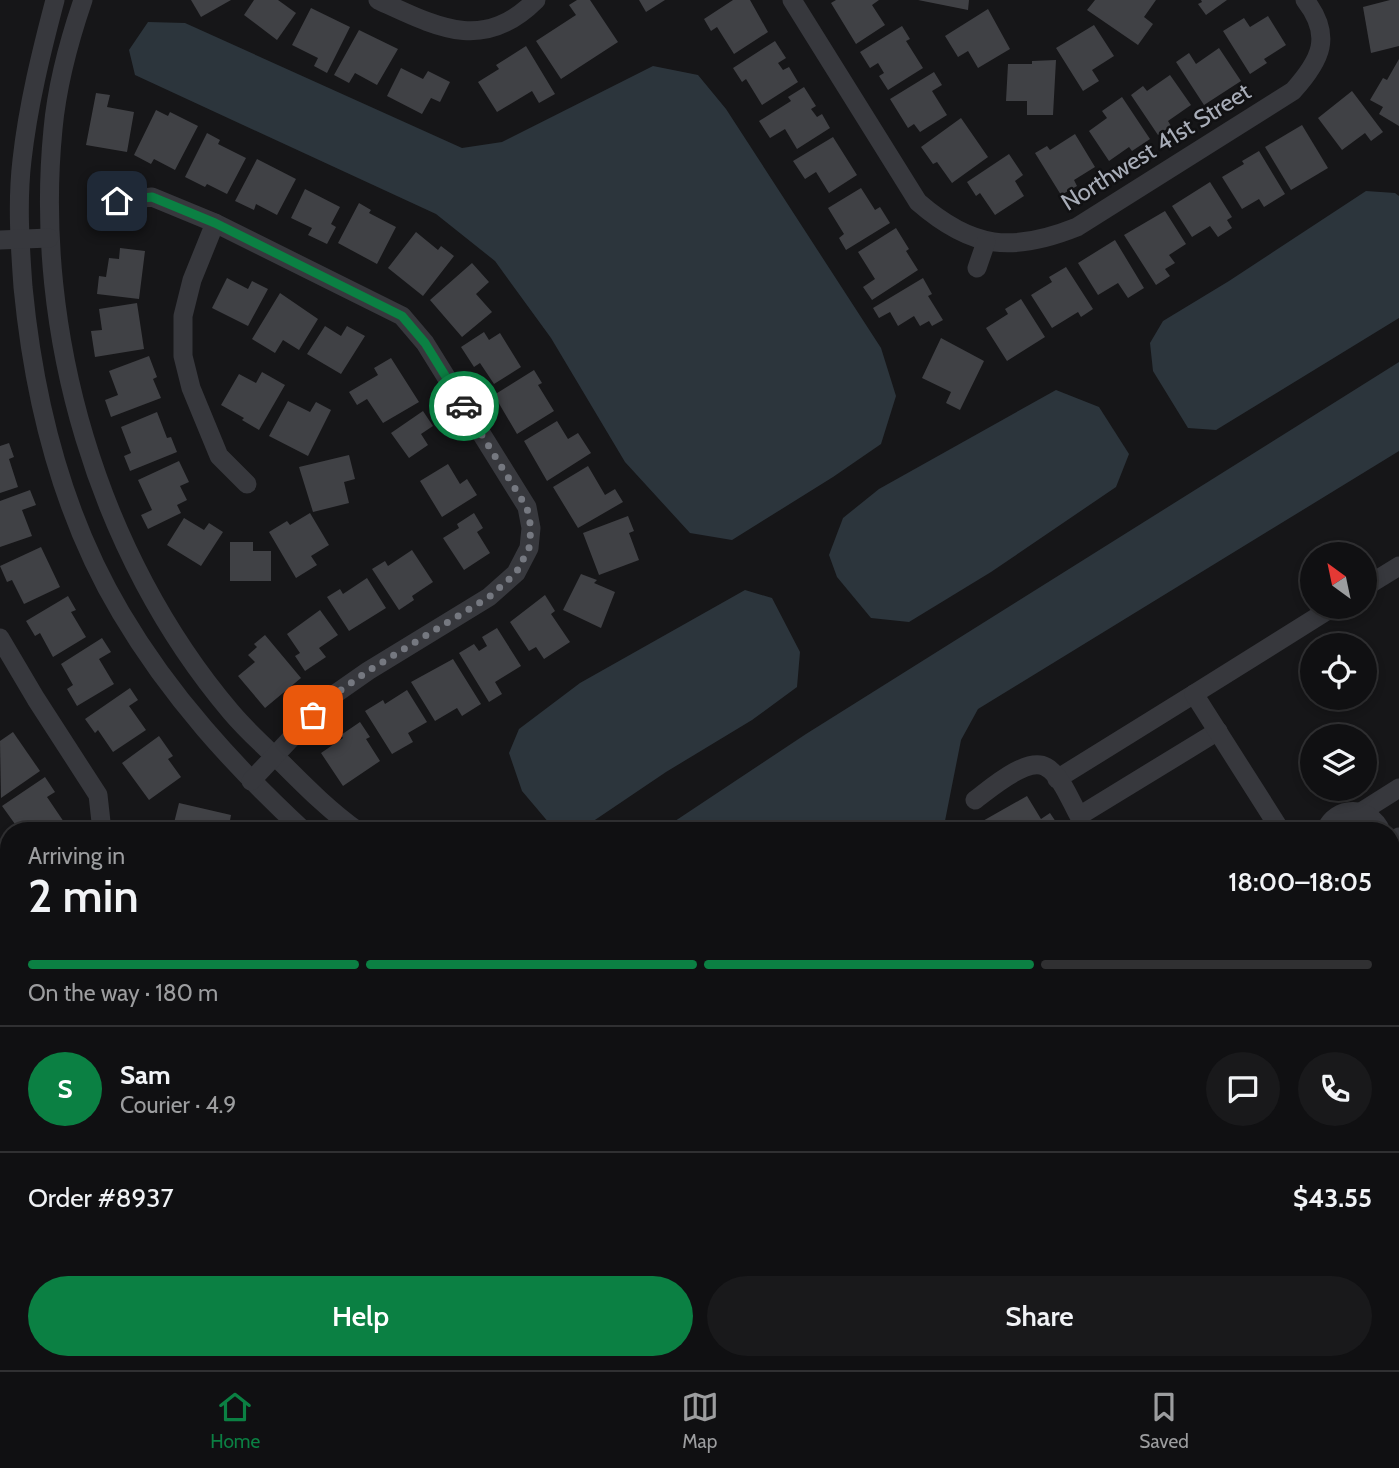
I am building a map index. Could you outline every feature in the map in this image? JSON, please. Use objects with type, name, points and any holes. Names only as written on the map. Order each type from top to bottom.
[{"type":"street","points":[[55,0],[39,57],[27,117],[10,239],[48,441],[72,510],[96,565],[120,612],[153,664],[200,725],[251,782],[294,822]]},
{"type":"street","points":[[83,0],[71,37],[53,128],[49,238],[59,333],[75,409],[104,495],[143,581],[192,661],[230,710],[318,799],[347,822]]},
{"type":"street","points":[[379,0],[434,25],[462,30],[492,29],[519,16],[536,0]]},
{"type":"street","points":[[792,0],[918,202],[955,229],[986,242],[977,268]]},
{"type":"street","name":"Northwest 41st Street","points":[[986,242],[1018,244],[1049,238],[1077,227],[1293,91],[1312,70],[1322,45],[1316,14],[1305,0]]},
{"type":"street","points":[[117,201],[152,197],[215,223],[402,316],[425,343],[527,508],[531,528],[529,548],[516,573],[489,597],[368,671],[328,699],[251,782]]},
{"type":"street","points":[[215,223],[192,280],[183,316],[183,356],[191,388],[219,456],[247,484]]},
{"type":"street","points":[[10,239],[49,238]]},
{"type":"street","points":[[1377,580],[1399,566]]},
{"type":"street","points":[[1057,779],[1312,620]]},
{"type":"street","points":[[0,638],[98,795],[99,822]]},
{"type":"street","points":[[1194,694],[1275,822]]},
{"type":"street","points":[[975,800],[1023,767],[1035,764],[1046,767],[1057,779],[1079,816],[1218,731]]},
{"type":"street","points":[[1361,812],[1399,788]]},
{"type":"street","points":[[1330,822],[1341,813],[1361,812],[1371,816],[1375,822]]},
{"type":"shaded area","points":[[148,22],[185,23],[462,148],[502,142],[653,66],[698,75],[726,109],[881,348],[896,396],[881,444],[732,540],[690,533],[625,462],[551,338],[495,261],[436,214],[135,75],[129,50]]},
{"type":"shaded area","points":[[1366,191],[1395,193],[1399,196],[1399,318],[1216,430],[1188,428],[1153,371],[1150,343],[1163,321]]},
{"type":"shaded area","points":[[1399,362],[1399,451],[978,709],[961,740],[945,822],[674,822],[806,734]]},
{"type":"shaded area","points":[[1056,390],[1099,407],[1129,454],[1116,487],[991,572],[909,622],[871,618],[837,577],[829,555],[843,518],[879,489]]},
{"type":"shaded area","points":[[745,590],[772,598],[800,652],[797,687],[752,720],[666,772],[592,822],[548,822],[522,791],[509,753],[519,729],[580,683]]},
{"type":"building","points":[[191,0],[231,0],[201,17]]},
{"type":"building","points":[[254,0],[278,0],[296,13],[277,40],[244,15]]},
{"type":"building","points":[[577,0],[590,0],[618,42],[561,79],[536,41],[576,15],[569,5]]},
{"type":"building","points":[[639,0],[665,0],[646,12]]},
{"type":"building","points":[[733,0],[750,0],[768,32],[734,54],[717,27],[711,31],[704,19]]},
{"type":"building","points":[[836,0],[879,0],[872,5],[885,25],[856,44],[831,3]]},
{"type":"building","points":[[918,0],[969,0],[968,10]]},
{"type":"building","points":[[1095,0],[1156,0],[1144,17],[1153,24],[1138,45],[1087,10]]},
{"type":"building","points":[[1201,0],[1227,0],[1206,15],[1198,4]]},
{"type":"building","points":[[1399,0],[1399,46],[1371,53],[1363,7]]},
{"type":"building","points":[[311,8],[350,27],[327,73],[314,66],[318,58],[292,45]]},
{"type":"building","points":[[988,9],[1010,49],[978,68],[968,51],[958,57],[945,36]]},
{"type":"building","points":[[1268,16],[1286,45],[1264,59],[1267,63],[1250,74],[1223,31],[1244,18],[1250,27]]},
{"type":"building","points":[[1094,25],[1114,56],[1092,70],[1099,81],[1083,91],[1056,48]]},
{"type":"building","points":[[902,26],[910,39],[906,41],[923,68],[888,90],[879,76],[884,73],[878,63],[870,68],[860,52]]},
{"type":"building","points":[[359,30],[398,49],[377,85],[355,73],[349,83],[334,75]]},
{"type":"building","points":[[775,41],[786,58],[778,63],[783,70],[789,67],[798,82],[762,105],[746,79],[742,82],[733,68]]},
{"type":"building","points":[[526,46],[555,94],[539,103],[532,91],[497,112],[478,82],[499,69],[496,65]]},
{"type":"building","points":[[1219,48],[1241,81],[1204,105],[1176,62],[1189,53],[1196,64]]},
{"type":"building","points":[[1399,59],[1399,126],[1379,114],[1383,107],[1370,100],[1383,78],[1387,80]]},
{"type":"building","points":[[1056,60],[1053,115],[1027,115],[1027,101],[1006,101],[1008,64]]},
{"type":"building","points":[[401,68],[423,79],[428,71],[450,82],[440,102],[431,98],[422,114],[387,96]]},
{"type":"building","points":[[934,72],[942,85],[932,91],[947,115],[920,132],[914,124],[908,128],[890,99]]},
{"type":"building","points":[[1170,75],[1191,105],[1168,121],[1171,126],[1158,135],[1131,95],[1143,86],[1147,91]]},
{"type":"building","points":[[804,87],[816,106],[811,109],[817,117],[822,114],[830,128],[797,149],[785,129],[770,138],[759,121],[791,101],[788,97]]},
{"type":"building","points":[[1352,91],[1383,132],[1371,141],[1365,133],[1342,150],[1318,118]]},
{"type":"building","points":[[96,93],[110,95],[107,107],[134,112],[127,152],[86,145]]},
{"type":"building","points":[[1122,97],[1150,139],[1132,151],[1129,147],[1109,161],[1089,131],[1107,118],[1102,111]]},
{"type":"building","points":[[156,110],[168,116],[170,112],[198,126],[175,170],[154,159],[151,164],[134,155]]},
{"type":"building","points":[[961,118],[988,157],[952,183],[937,162],[933,164],[921,147]]},
{"type":"building","points":[[1302,125],[1328,168],[1291,190],[1265,147]]},
{"type":"building","points":[[207,133],[220,140],[218,144],[246,158],[227,194],[185,177]]},
{"type":"building","points":[[1075,134],[1095,167],[1074,180],[1077,186],[1061,195],[1035,153],[1047,146],[1050,150]]},
{"type":"building","points":[[833,137],[857,175],[829,193],[816,172],[805,179],[793,161]]},
{"type":"building","points":[[1259,151],[1285,194],[1264,207],[1259,199],[1242,209],[1222,177]]},
{"type":"building","points":[[1009,154],[1023,175],[1015,181],[1024,196],[995,215],[980,193],[976,196],[967,182]]},
{"type":"building","points":[[257,159],[296,179],[277,215],[256,204],[254,210],[235,201]]},
{"type":"building","points":[[1210,182],[1232,217],[1227,220],[1232,228],[1218,237],[1210,226],[1192,237],[1172,206]]},
{"type":"building","points":[[861,188],[875,210],[880,207],[890,223],[846,250],[839,238],[844,234],[828,208]]},
{"type":"building","points":[[305,189],[340,207],[331,224],[336,227],[327,244],[308,235],[312,228],[291,218]]},
{"type":"building","points":[[359,203],[371,210],[369,213],[396,227],[377,264],[338,243]]},
{"type":"building","points":[[1165,211],[1186,244],[1169,255],[1175,263],[1165,269],[1170,276],[1156,285],[1124,235]]},
{"type":"building","points":[[896,228],[918,270],[872,300],[863,287],[875,279],[858,252]]},
{"type":"building","points":[[416,232],[438,250],[441,246],[454,256],[423,296],[388,268]]},
{"type":"building","points":[[1115,240],[1144,288],[1128,298],[1118,283],[1098,295],[1078,263]]},
{"type":"building","points":[[120,248],[145,251],[139,299],[97,294],[99,276],[106,277],[109,258],[119,259]]},
{"type":"building","points":[[472,263],[489,282],[476,294],[492,312],[462,337],[430,300]]},
{"type":"building","points":[[1066,267],[1093,309],[1081,317],[1078,312],[1052,328],[1031,295],[1052,282],[1049,277]]},
{"type":"building","points":[[227,278],[248,289],[252,281],[268,289],[248,326],[212,308]]},
{"type":"building","points":[[923,278],[932,294],[928,296],[943,320],[932,326],[929,321],[920,326],[914,316],[898,326],[890,312],[879,318],[873,308]]},
{"type":"building","points":[[280,293],[318,319],[299,350],[283,340],[275,353],[252,339]]},
{"type":"building","points":[[1021,299],[1045,337],[1007,361],[986,328],[1008,314],[1005,309]]},
{"type":"building","points":[[137,303],[144,349],[95,357],[91,331],[102,330],[99,309]]},
{"type":"building","points":[[325,326],[341,336],[347,326],[365,336],[341,374],[307,354]]},
{"type":"building","points":[[484,332],[489,340],[500,333],[521,367],[494,384],[480,363],[474,367],[461,347]]},
{"type":"building","points":[[941,338],[984,361],[960,410],[946,403],[951,392],[922,378]]},
{"type":"building","points":[[149,356],[157,377],[153,379],[161,398],[111,417],[105,400],[118,395],[109,371]]},
{"type":"building","points":[[391,358],[419,402],[383,423],[367,399],[357,405],[349,392],[378,375],[374,368]]},
{"type":"building","points":[[534,370],[542,383],[538,385],[554,411],[517,434],[494,395]]},
{"type":"building","points":[[262,372],[285,385],[259,430],[221,405],[239,374],[256,383]]},
{"type":"building","points":[[288,401],[310,412],[316,402],[331,410],[308,456],[269,436]]},
{"type":"building","points":[[423,411],[433,426],[421,434],[428,445],[409,458],[391,433]]},
{"type":"building","points":[[157,412],[167,438],[171,437],[177,452],[130,471],[124,456],[131,453],[121,427]]},
{"type":"building","points":[[557,421],[568,439],[578,433],[591,453],[547,481],[524,441]]},
{"type":"building","points":[[9,443],[14,457],[9,459],[18,487],[0,493],[0,446]]},
{"type":"building","points":[[349,455],[355,479],[344,482],[349,503],[313,512],[299,467]]},
{"type":"building","points":[[179,461],[189,482],[180,486],[187,500],[177,505],[181,513],[148,529],[141,515],[152,510],[138,480]]},
{"type":"building","points":[[448,464],[460,484],[467,479],[477,495],[442,517],[420,481]]},
{"type":"building","points":[[588,466],[605,495],[615,489],[623,502],[578,528],[553,487]]},
{"type":"building","points":[[30,490],[36,505],[22,510],[32,536],[0,547],[0,501]]},
{"type":"building","points":[[310,513],[329,545],[311,556],[317,565],[296,578],[269,532],[287,521],[290,525]]},
{"type":"building","points":[[474,513],[483,528],[477,532],[490,553],[464,570],[443,538],[459,528],[457,524]]},
{"type":"building","points":[[628,516],[634,531],[629,533],[639,560],[599,575],[583,533]]},
{"type":"building","points":[[184,518],[204,530],[209,523],[223,532],[201,566],[167,545]]},
{"type":"building","points":[[230,542],[253,542],[253,551],[271,551],[271,581],[230,581]]},
{"type":"building","points":[[41,547],[60,587],[24,604],[12,580],[7,582],[0,566]]},
{"type":"building","points":[[412,550],[433,582],[412,596],[414,600],[399,610],[372,569],[385,561],[388,566]]},
{"type":"building","points":[[581,574],[597,580],[594,583],[615,592],[601,628],[563,610]]},
{"type":"building","points":[[367,578],[386,608],[349,631],[327,597],[340,589],[343,594]]},
{"type":"building","points":[[545,595],[555,611],[551,614],[570,642],[544,659],[536,647],[529,651],[510,622]]},
{"type":"building","points":[[68,596],[76,610],[71,612],[86,637],[53,657],[40,633],[35,636],[26,621]]},
{"type":"building","points":[[320,610],[338,635],[319,648],[326,657],[305,671],[295,656],[300,653],[287,634]]},
{"type":"building","points":[[497,628],[521,666],[495,682],[502,694],[489,702],[459,653],[474,644],[479,651],[487,646],[482,637]]},
{"type":"building","points":[[265,635],[301,678],[265,708],[238,676],[255,662],[248,655],[257,647],[254,644]]},
{"type":"building","points":[[102,638],[111,652],[99,659],[114,684],[77,706],[67,689],[73,685],[61,664]]},
{"type":"building","points":[[453,659],[481,704],[462,716],[457,708],[435,721],[411,682]]},
{"type":"building","points":[[130,688],[138,700],[129,706],[146,730],[113,752],[98,730],[95,733],[85,719]]},
{"type":"building","points":[[407,690],[427,722],[408,733],[413,742],[392,754],[365,711],[383,700],[385,704]]},
{"type":"building","points":[[360,722],[370,737],[366,739],[380,761],[343,786],[321,753]]},
{"type":"building","points":[[13,732],[40,771],[1,798],[0,741]]},
{"type":"building","points":[[159,736],[173,756],[168,759],[181,777],[149,800],[122,763]]},
{"type":"building","points":[[45,777],[55,792],[47,797],[64,822],[14,822],[2,806]]},
{"type":"building","points":[[1027,796],[1041,819],[1050,813],[1056,822],[981,822]]},
{"type":"building","points":[[179,803],[231,815],[230,822],[174,822]]},
{"type":"way so far","points":[[313,715],[328,699],[368,671],[489,597],[516,573],[529,548],[531,528],[527,508],[464,406]]},
{"type":"route","points":[[117,201],[152,197],[215,223],[402,316],[425,343],[464,406]]}]
